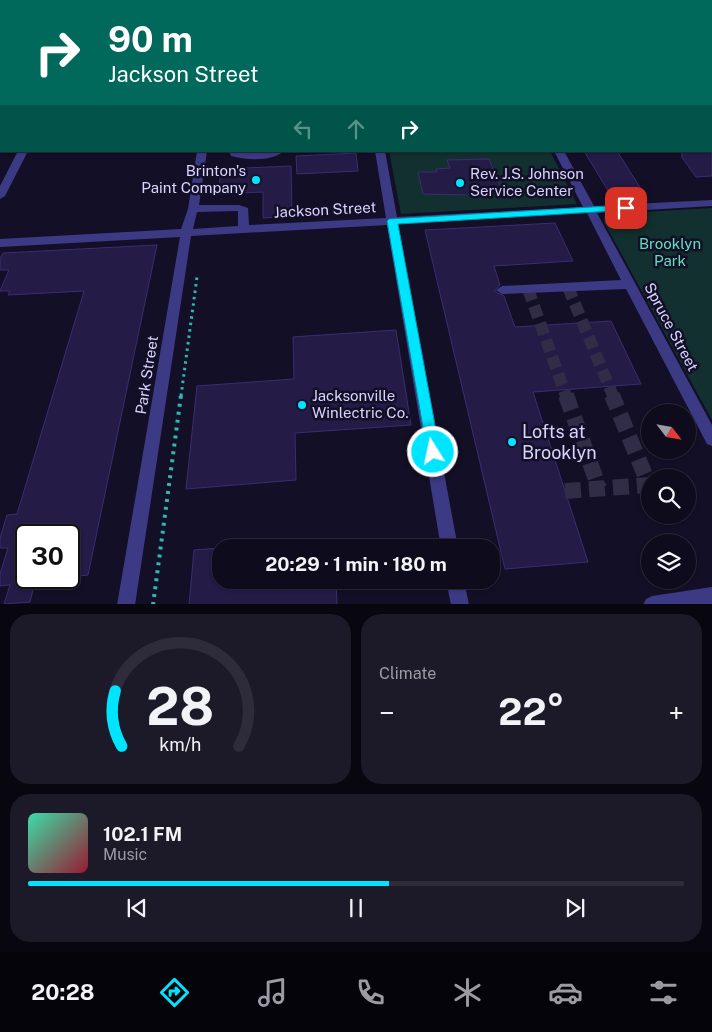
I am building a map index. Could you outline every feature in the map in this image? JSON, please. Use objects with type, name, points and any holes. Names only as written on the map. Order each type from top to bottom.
[{"type":"street","points":[[0,196],[22,152]]},
{"type":"street","name":"Park Street","points":[[126,604],[186,232],[193,209],[202,152]]},
{"type":"street","points":[[234,152],[234,154],[238,155],[271,155],[278,152]]},
{"type":"street","points":[[380,152],[448,539]]},
{"type":"street","name":"Spruce Street","points":[[560,152],[712,438]]},
{"type":"street","name":"Jackson Street","points":[[0,244],[591,209],[712,204]]},
{"type":"street","points":[[193,209],[239,208],[244,210],[243,229]]},
{"type":"street","points":[[502,290],[630,284]]},
{"type":"street","points":[[457,589],[460,604]]},
{"type":"street","points":[[652,604],[712,596]]},
{"type":"path","points":[[153,604],[198,270]]},
{"type":"green space","points":[[389,152],[551,152],[577,204],[401,214]]},
{"type":"green space","name":"Brooklyn Park","points":[[712,208],[712,420],[604,222],[604,216]]},
{"type":"building","points":[[585,152],[618,152],[643,192],[610,194]]},
{"type":"building","points":[[681,152],[712,152],[712,176],[696,177],[681,156],[683,156]]},
{"type":"building","points":[[356,153],[358,171],[297,174],[296,156]]},
{"type":"building","name":"Rev. J.S. Johnson Service Center","points":[[489,159],[502,191],[468,192],[469,195],[423,194],[418,172],[437,172],[436,169],[450,168],[447,160]]},
{"type":"building","name":"Brinton's Paint Company","points":[[291,166],[292,216],[263,218],[263,192],[218,194],[221,169]]},
{"type":"building","name":"Lofts at Brooklyn","points":[[555,223],[573,261],[494,266],[500,285],[494,291],[504,296],[515,327],[611,321],[641,384],[533,392],[588,562],[505,569],[500,539],[498,539],[425,230]]},
{"type":"building","points":[[157,245],[88,575],[80,576],[80,524],[15,524],[15,589],[33,589],[30,602],[4,604],[10,585],[0,586],[0,574],[8,548],[0,548],[0,538],[7,515],[17,514],[84,291],[8,295],[10,291],[0,291],[9,270],[0,270],[0,259],[3,253]]},
{"type":"building","name":"Jacksonville Winlectric Co.","points":[[396,330],[411,425],[295,433],[296,480],[186,489],[197,386],[294,379],[293,337]]},
{"type":"building","points":[[212,549],[212,589],[336,589],[337,604],[189,604],[194,550]]},
{"type":"tunnel","points":[[568,287],[613,396]]},
{"type":"tunnel","points":[[528,289],[566,396]]},
{"type":"tunnel","points":[[566,395],[599,488]]},
{"type":"tunnel","points":[[565,491],[649,485],[612,395]]},
{"type":"place","name":"Brinton's Paint Company","points":[[256,180]]},
{"type":"place","name":"Rev. J.S. Johnson Service Center","points":[[460,183]]},
{"type":"place","name":"Jacksonville Winlectric Co.","points":[[302,405]]},
{"type":"place","name":"Lofts at Brooklyn","points":[[512,442]]},
{"type":"route","points":[[433,452],[392,221],[626,208]]}]
